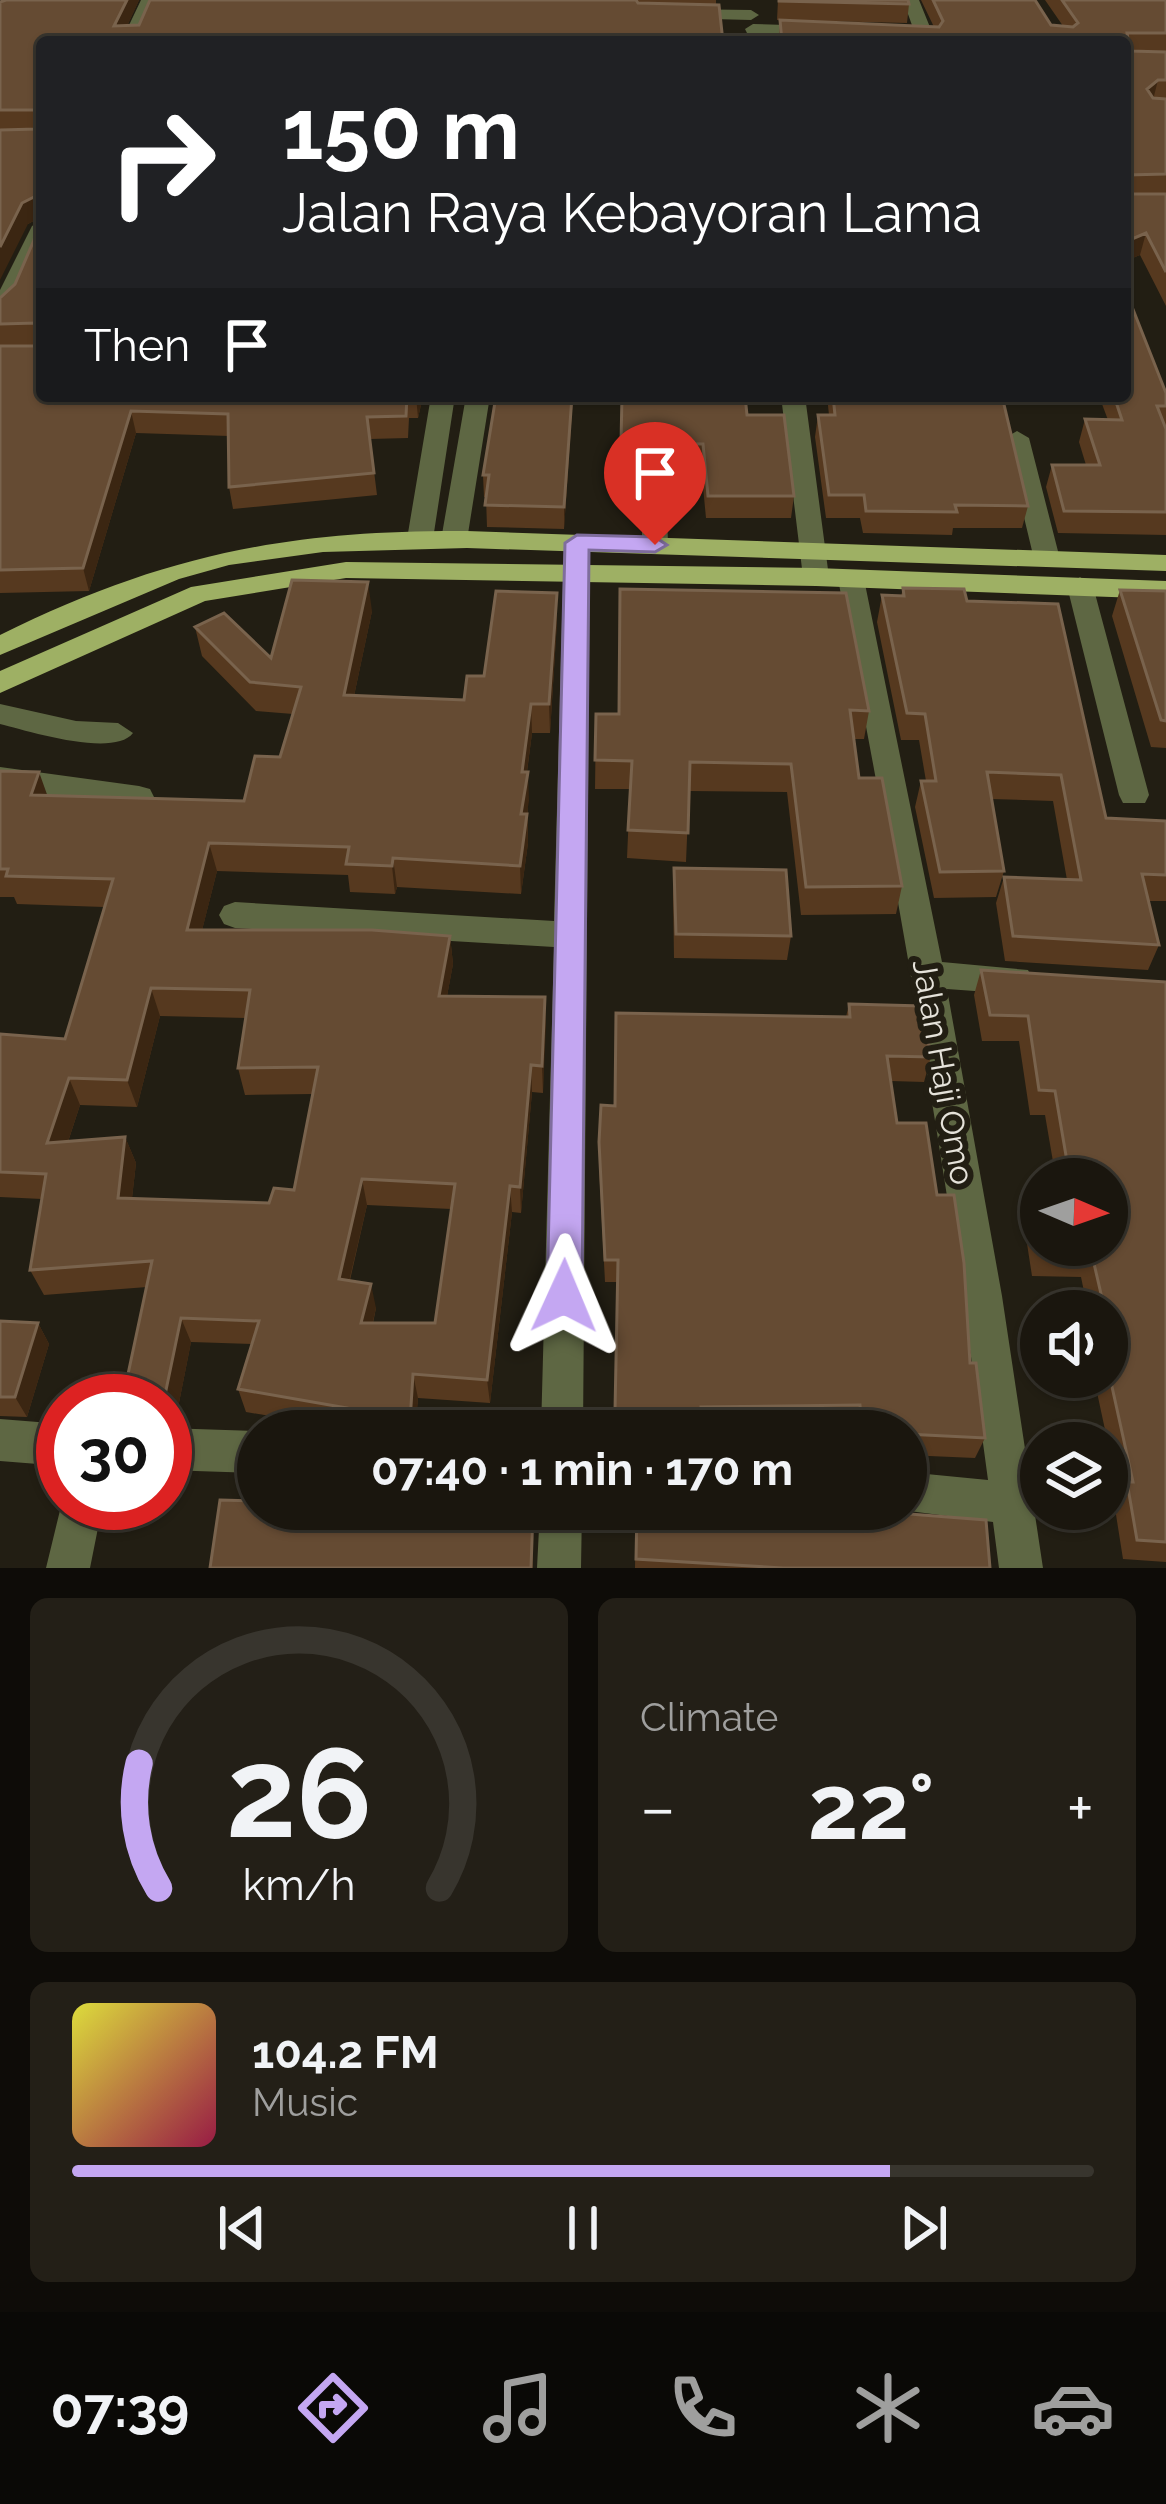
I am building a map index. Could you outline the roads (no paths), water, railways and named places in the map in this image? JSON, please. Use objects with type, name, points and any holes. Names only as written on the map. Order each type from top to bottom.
[{"type":"main road","points":[[0,646],[87,604],[184,568],[291,546],[351,541],[454,540],[576,557],[1166,590]]},
{"type":"main road","points":[[0,683],[59,652],[200,593],[346,571],[576,557],[655,545],[827,568],[1047,559],[1166,563]]},
{"type":"street","points":[[911,0],[924,36]]},
{"type":"street","points":[[133,36],[149,1],[172,2]]},
{"type":"street","points":[[665,14],[838,31]]},
{"type":"street","points":[[903,33],[916,36]]},
{"type":"street","points":[[0,312],[36,238]]},
{"type":"street","points":[[420,539],[442,402]]},
{"type":"street","points":[[454,540],[477,402]]},
{"type":"street","name":"Jalan Haji Omo","points":[[794,402],[827,568],[905,843],[983,1296],[1021,1568]]},
{"type":"street","points":[[1017,438],[1047,559]]},
{"type":"street","points":[[654,472],[655,545]]},
{"type":"street","points":[[346,571],[351,541]]},
{"type":"street","points":[[562,1410],[576,557]]},
{"type":"street","points":[[184,568],[200,593]]},
{"type":"street","points":[[1080,586],[1134,795]]},
{"type":"street","points":[[0,714],[76,731],[118,733]]},
{"type":"street","points":[[0,778],[139,797]]},
{"type":"street","points":[[235,915],[569,934]]},
{"type":"street","points":[[926,974],[1057,982]]},
{"type":"street","points":[[0,1440],[36,1443]]},
{"type":"street","points":[[192,1450],[237,1451]]},
{"type":"street","points":[[927,1495],[1011,1503]]},
{"type":"street","points":[[68,1568],[76,1530]]},
{"type":"street","points":[[559,1568],[560,1530]]}]
